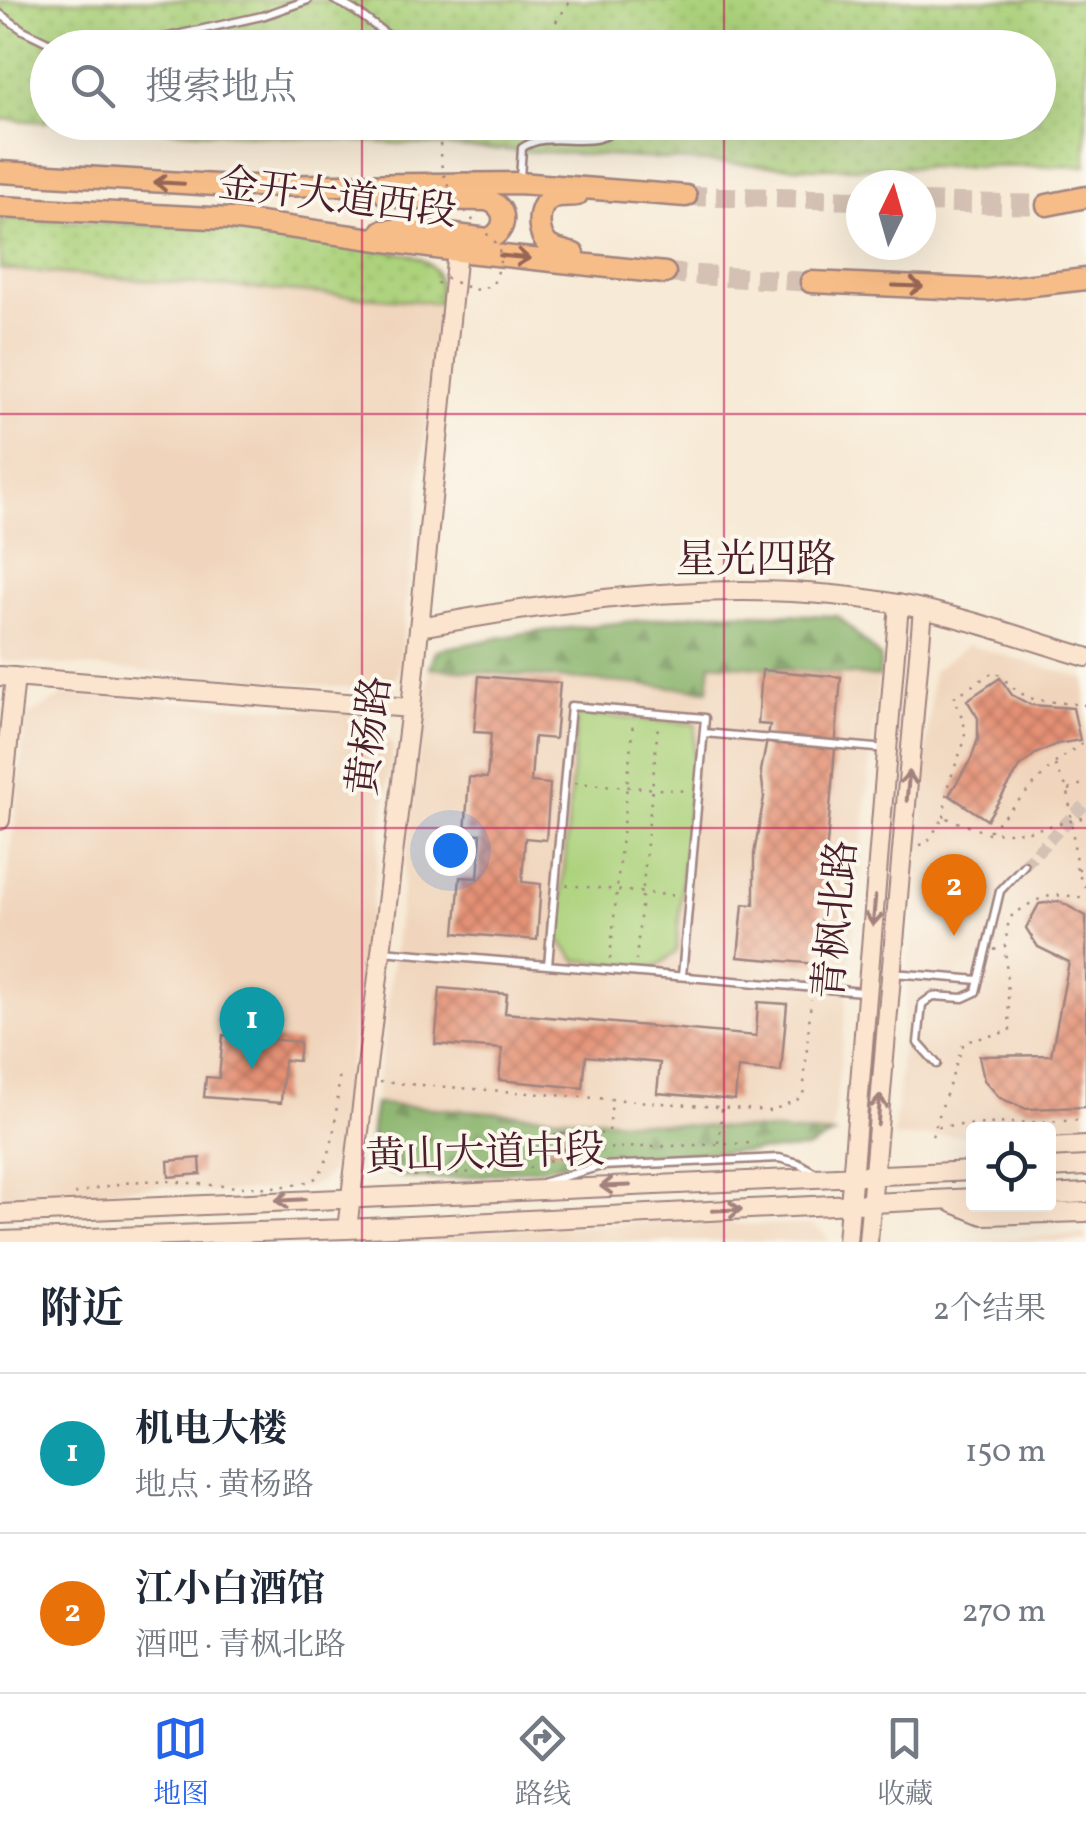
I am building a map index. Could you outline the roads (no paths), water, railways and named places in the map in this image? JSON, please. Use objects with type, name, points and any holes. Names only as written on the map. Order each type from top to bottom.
[{"type":"main road","name":"金开大道西段","points":[[0,172],[233,186],[519,183],[686,196]]},
{"type":"main road","points":[[335,234],[407,229],[488,239],[504,225],[504,213],[498,203],[488,200],[408,199],[351,186]]},
{"type":"main road","points":[[617,268],[549,246],[542,238],[540,226],[544,204],[552,198],[618,191]]},
{"type":"main road","points":[[1047,205],[1086,197]]},
{"type":"main road","name":"金开大道西段","points":[[0,207],[230,219],[457,251],[665,273]]},
{"type":"main road","points":[[811,282],[988,290],[1086,279]]},
{"type":"street","name":"黄杨路","points":[[346,1229],[411,708],[457,251]]},
{"type":"street","name":"星光四路","points":[[420,627],[521,608],[719,591],[833,595],[923,609],[1086,657]]},
{"type":"street","name":"青枫北路","points":[[848,1242],[900,604]]},
{"type":"street","name":"青枫北路","points":[[868,1242],[923,609]]},
{"type":"street","points":[[1,808],[7,677],[411,708]]},
{"type":"street","points":[[1056,1148],[1086,1146]]},
{"type":"street","points":[[1056,1168],[1086,1166]]},
{"type":"street","name":"黄山大道中段","points":[[0,1214],[966,1169]]},
{"type":"street","points":[[1056,1195],[1086,1193]]},
{"type":"street","name":"黄山大道中段","points":[[0,1241],[284,1232],[966,1199]]},
{"type":"street","points":[[943,1200],[983,1214],[1086,1212]]},
{"type":"street","points":[[364,1242],[394,1227]]},
{"type":"street","points":[[284,1232],[304,1242]]},
{"type":"lane","points":[[199,30],[262,16],[308,0]]},
{"type":"lane","points":[[334,0],[380,30]]},
{"type":"lane","points":[[0,14],[30,33]]},
{"type":"lane","points":[[519,183],[522,148],[533,140],[596,140]]},
{"type":"lane","points":[[548,965],[571,706],[634,711],[705,718],[682,976]]},
{"type":"lane","points":[[704,733],[888,749]]},
{"type":"lane","points":[[937,1064],[918,1043],[922,1004],[933,996],[963,998],[976,992],[1000,890],[1024,865]]},
{"type":"lane","points":[[381,951],[868,992]]},
{"type":"lane","points":[[891,972],[979,980]]},
{"type":"tunnel","points":[[686,196],[846,200]]},
{"type":"tunnel","points":[[936,202],[1047,205]]},
{"type":"tunnel","points":[[665,273],[811,282]]},
{"type":"tunnel","points":[[1024,865],[1086,803]]},
{"type":"place","name":"江小白酒馆","points":[[954,936]]},
{"type":"place","name":"机电大楼","points":[[252,1069]]}]
